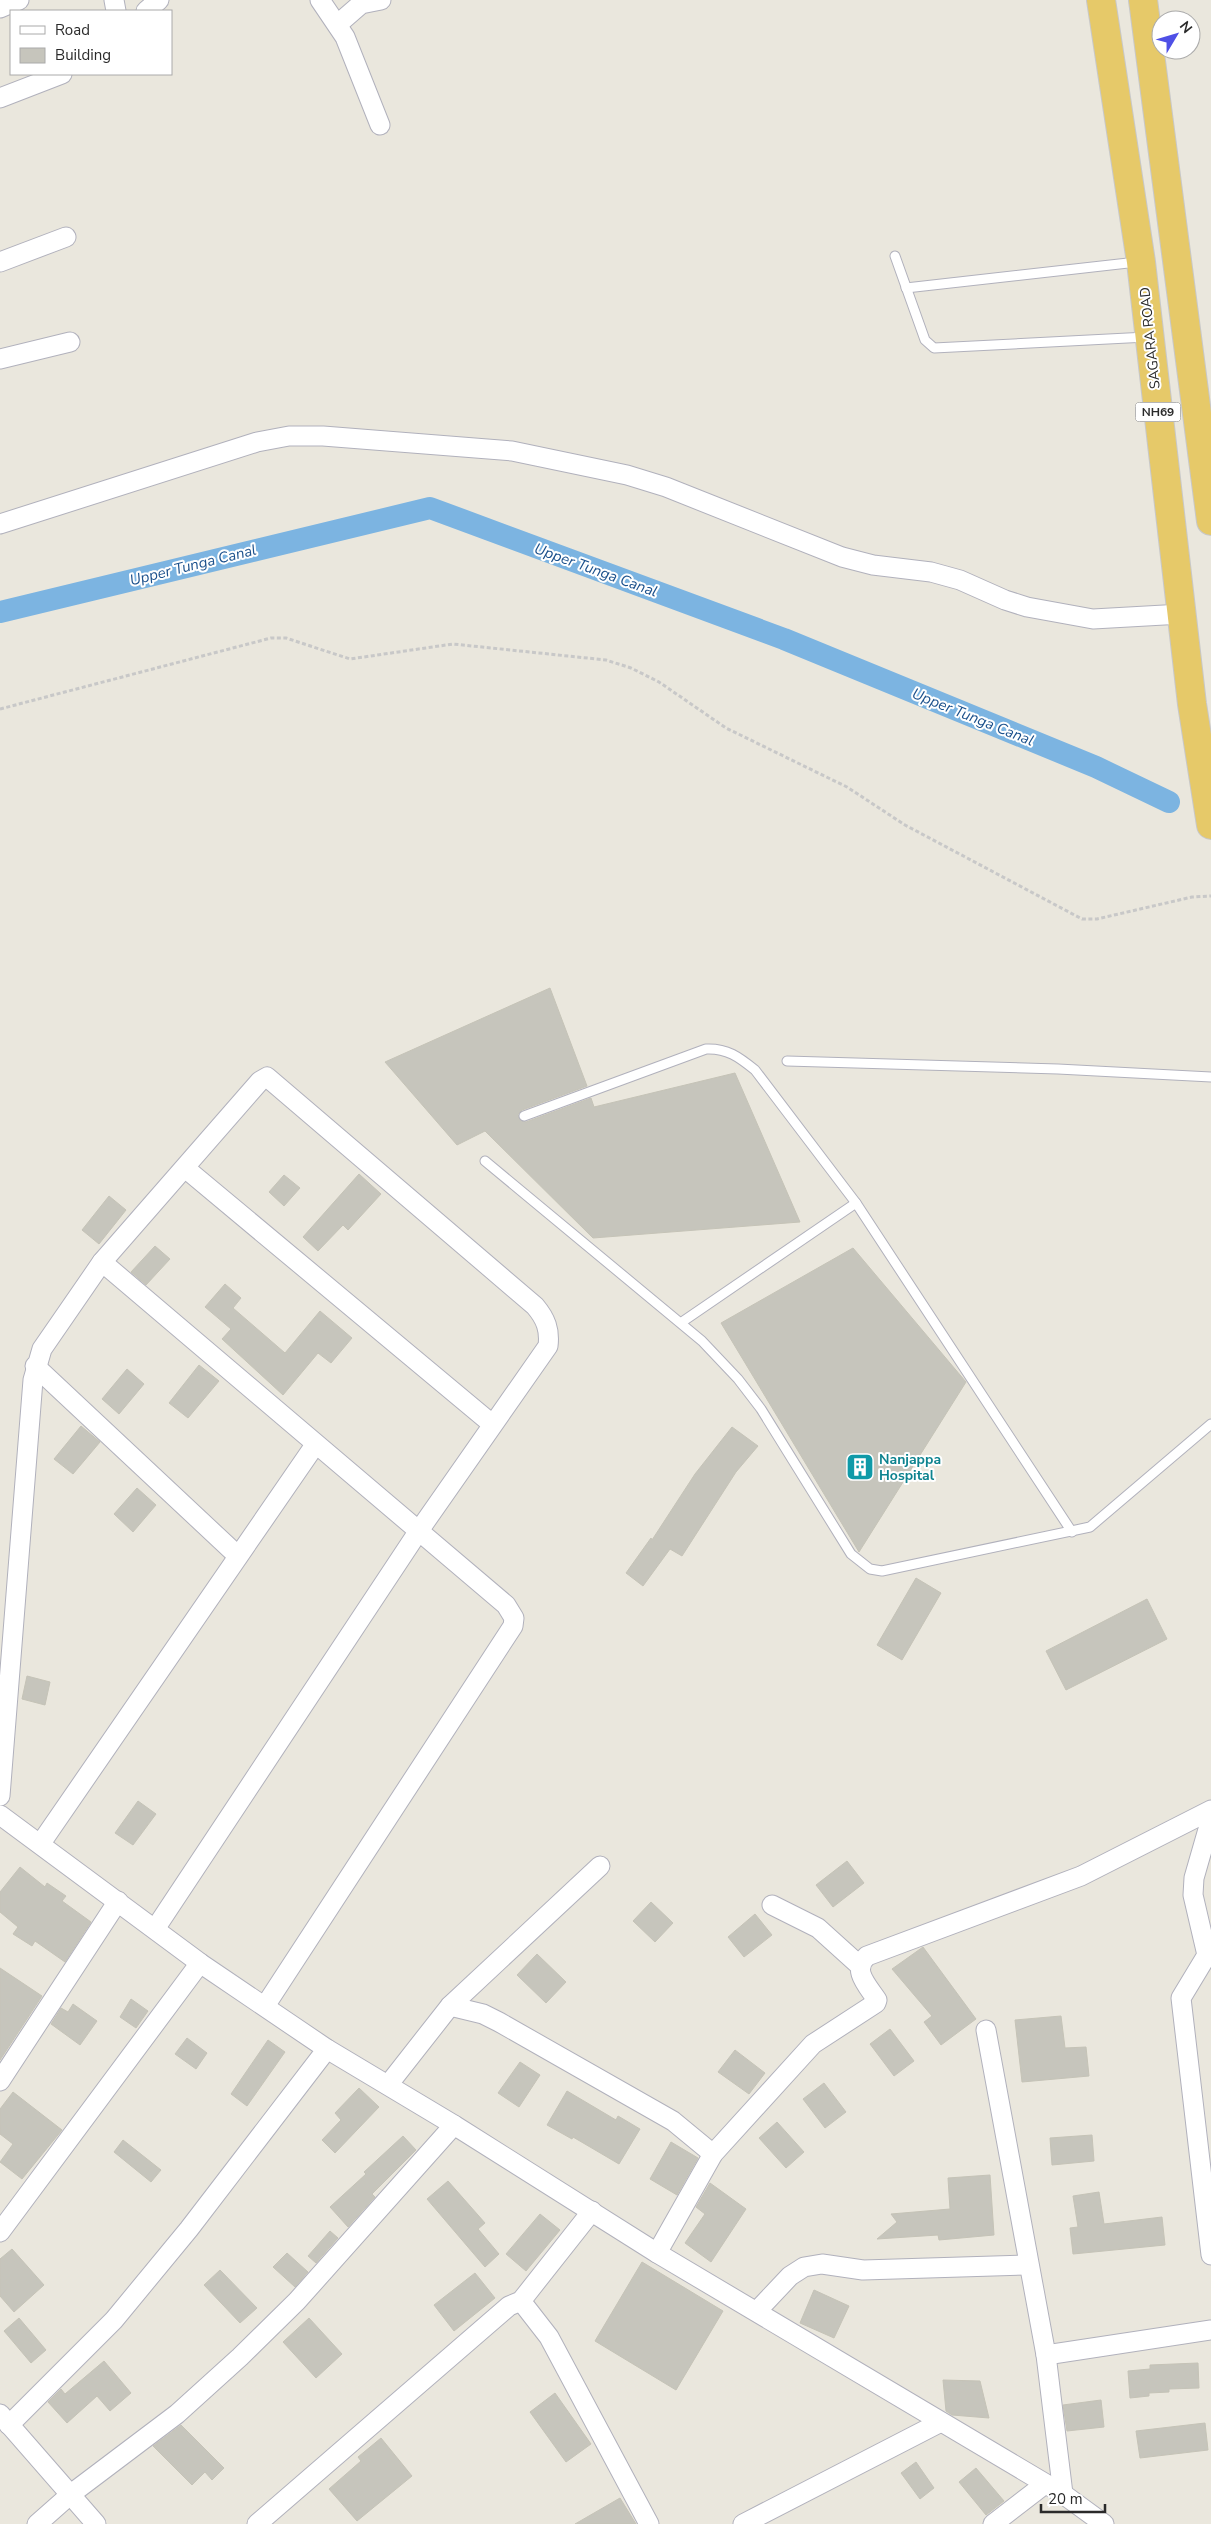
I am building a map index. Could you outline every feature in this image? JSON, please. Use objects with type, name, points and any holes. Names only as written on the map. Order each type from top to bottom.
[{"type":"highway","name":"SAGARA ROAD","points":[[1101,0],[1141,262],[1192,704],[1210,815]]},
{"type":"highway","name":"NH69","points":[[1143,0],[1203,390],[1211,521]]},
{"type":"street","points":[[0,8],[19,0]]},
{"type":"street","points":[[147,10],[159,0]]},
{"type":"street","points":[[320,0],[338,24],[380,125]]},
{"type":"street","points":[[338,24],[361,4],[381,0]]},
{"type":"street","points":[[0,98],[59,75]]},
{"type":"street","points":[[0,262],[66,237]]},
{"type":"street","points":[[0,359],[70,342]]},
{"type":"street","points":[[0,524],[257,442],[289,436],[323,436],[512,451],[627,475],[666,487],[842,557],[873,565],[932,572],[960,580],[1005,600],[1027,607],[1093,619],[1182,614]]},
{"type":"street","points":[[0,1796],[35,1366],[42,1349],[102,1262],[260,1081],[267,1077],[535,1306],[543,1315],[549,1336],[548,1346],[418,1532],[155,1929]]},
{"type":"street","points":[[185,1168],[492,1424]]},
{"type":"street","points":[[102,1262],[315,1445],[506,1605],[514,1618],[513,1626],[265,2006]]},
{"type":"street","points":[[35,1366],[238,1556]]},
{"type":"street","points":[[40,1843],[315,1445]]},
{"type":"street","points":[[859,1965],[867,1956],[1081,1876],[1211,1810]]},
{"type":"street","points":[[0,1814],[200,1963],[327,2049],[429,2112],[454,2125],[657,2253],[1062,2494],[1104,2524]]},
{"type":"street","points":[[1211,1819],[1194,1878],[1193,1895],[1207,1955],[1181,1998],[1211,2255]]},
{"type":"street","points":[[388,2085],[450,2006],[600,1866]]},
{"type":"street","points":[[0,2081],[118,1901]]},
{"type":"street","points":[[657,2253],[713,2154],[813,2044],[876,2003],[877,2000],[861,1976],[859,1965],[818,1928],[772,1905]]},
{"type":"street","points":[[0,2232],[200,1963]]},
{"type":"street","points":[[450,2006],[483,2014],[499,2022],[673,2121],[713,2154]]},
{"type":"street","points":[[986,2030],[1046,2355],[1062,2494]]},
{"type":"street","points":[[96,2524],[5,2419],[120,2312],[190,2229],[327,2049]]},
{"type":"street","points":[[37,2524],[71,2494],[177,2414],[240,2357],[297,2301],[454,2125]]},
{"type":"street","points":[[257,2524],[509,2306],[521,2300],[592,2211]]},
{"type":"street","points":[[757,2311],[790,2276],[804,2267],[822,2264],[863,2270],[1028,2265]]},
{"type":"street","points":[[521,2300],[550,2337],[649,2524]]},
{"type":"street","points":[[1046,2355],[1211,2330]]},
{"type":"street","points":[[743,2524],[941,2422]]},
{"type":"street","points":[[993,2524],[1045,2484]]},
{"type":"lane","points":[[895,256],[925,340],[938,350],[1149,337]]},
{"type":"lane","points":[[906,288],[1141,262]]},
{"type":"lane","points":[[524,1116],[706,1049],[720,1048],[733,1054],[754,1070],[856,1203],[1072,1532]]},
{"type":"lane","points":[[787,1061],[1058,1069],[1211,1077]]},
{"type":"lane","points":[[485,1161],[682,1322],[738,1379],[761,1409],[851,1554],[870,1569],[882,1571],[1072,1532],[1098,1523],[1211,1424]]},
{"type":"lane","points":[[682,1322],[856,1203]]},
{"type":"path","points":[[0,709],[271,638],[286,638],[350,659],[453,644],[606,660],[631,668],[659,682],[726,728],[840,782],[905,825],[1082,919],[1097,919],[1173,901],[1211,896]]},
{"type":"building","points":[[550,988],[587,1086],[522,1110],[518,1114],[520,1120],[526,1122],[591,1098],[594,1107],[735,1073],[800,1222],[593,1238],[485,1131],[457,1145],[385,1062]]},
{"type":"building","points":[[359,1174],[381,1194],[348,1230],[343,1225],[318,1251],[303,1237]]},
{"type":"building","points":[[284,1175],[300,1188],[284,1206],[269,1192]]},
{"type":"building","points":[[109,1196],[126,1210],[99,1244],[82,1230]]},
{"type":"building","points":[[155,1246],[170,1259],[146,1285],[131,1272]]},
{"type":"building","name":"Nanjappa Hospital","points":[[853,1248],[966,1382],[859,1552],[721,1323]]},
{"type":"building","points":[[225,1284],[241,1298],[233,1308],[285,1353],[320,1311],[352,1338],[331,1363],[318,1353],[283,1395],[222,1339],[231,1329],[205,1307]]},
{"type":"building","points":[[199,1365],[219,1381],[188,1418],[169,1403]]},
{"type":"building","points":[[127,1369],[144,1384],[119,1414],[102,1399]]},
{"type":"building","points":[[81,1426],[100,1442],[73,1474],[54,1459]]},
{"type":"building","points":[[732,1427],[758,1446],[736,1472],[682,1556],[670,1549],[643,1586],[626,1573],[651,1538],[652,1540],[695,1474]]},
{"type":"building","points":[[137,1488],[156,1505],[133,1532],[114,1514]]},
{"type":"building","points":[[916,1578],[941,1593],[902,1660],[877,1645]]},
{"type":"building","points":[[1147,1599],[1167,1639],[1066,1690],[1046,1651]]},
{"type":"building","points":[[27,1676],[50,1682],[45,1705],[22,1699]]},
{"type":"building","points":[[138,1801],[156,1814],[133,1845],[115,1833]]},
{"type":"building","points":[[847,1861],[864,1883],[833,1907],[816,1885]]},
{"type":"building","points":[[20,1867],[45,1887],[47,1883],[66,1896],[62,1901],[91,1922],[65,1962],[35,1941],[32,1946],[13,1934],[18,1927],[0,1912],[0,1892]]},
{"type":"building","points":[[651,1902],[673,1923],[655,1942],[633,1921]]},
{"type":"building","points":[[755,1914],[772,1935],[744,1957],[728,1937]]},
{"type":"building","points":[[923,1947],[976,2019],[941,2045],[924,2022],[932,2016],[892,1969]]},
{"type":"building","points":[[537,1954],[566,1982],[546,2003],[517,1975]]},
{"type":"building","points":[[0,1968],[42,1996],[0,2060]]},
{"type":"building","points":[[131,1999],[148,2011],[136,2028],[120,2017]]},
{"type":"building","points":[[73,2004],[97,2021],[80,2045],[51,2024],[61,2008],[68,2012]]},
{"type":"building","points":[[1061,2016],[1065,2048],[1086,2047],[1089,2076],[1022,2082],[1015,2020]]},
{"type":"building","points":[[890,2029],[914,2061],[894,2076],[870,2044]]},
{"type":"building","points":[[187,2038],[207,2053],[196,2069],[175,2054]]},
{"type":"building","points":[[268,2040],[285,2052],[247,2106],[231,2094]]},
{"type":"building","points":[[735,2050],[765,2073],[749,2094],[718,2072]]},
{"type":"building","points":[[520,2062],[540,2075],[519,2107],[498,2093]]},
{"type":"building","points":[[824,2083],[846,2112],[825,2128],[803,2099]]},
{"type":"building","points":[[359,2088],[379,2107],[335,2153],[322,2140],[341,2120],[335,2113]]},
{"type":"building","points":[[567,2091],[616,2120],[618,2116],[640,2129],[619,2164],[573,2137],[572,2139],[547,2125]]},
{"type":"building","points":[[13,2092],[62,2130],[22,2179],[0,2162],[13,2144],[0,2134],[0,2109]]},
{"type":"building","points":[[777,2122],[804,2152],[786,2168],[759,2138]]},
{"type":"building","points":[[1092,2135],[1094,2161],[1052,2165],[1050,2138]]},
{"type":"building","points":[[403,2136],[416,2150],[372,2194],[375,2197],[348,2227],[330,2207]]},
{"type":"building","points":[[123,2140],[161,2170],[151,2182],[114,2152]]},
{"type":"building","points":[[671,2142],[698,2158],[677,2195],[650,2179]]},
{"type":"building","points":[[990,2175],[994,2235],[939,2240],[938,2235],[877,2239],[897,2222],[891,2214],[950,2209],[948,2178]]},
{"type":"building","points":[[448,2181],[485,2223],[478,2229],[499,2254],[485,2267],[427,2199]]},
{"type":"building","points":[[710,2183],[746,2209],[711,2262],[685,2243],[705,2214],[696,2207]]},
{"type":"building","points":[[1099,2192],[1104,2224],[1162,2217],[1165,2245],[1073,2254],[1070,2228],[1078,2227],[1073,2196]]},
{"type":"building","points":[[540,2214],[560,2230],[526,2271],[506,2254]]},
{"type":"building","points":[[330,2231],[338,2238],[316,2263],[308,2256]]},
{"type":"building","points":[[12,2249],[44,2285],[14,2312],[0,2296],[0,2259]]},
{"type":"building","points":[[287,2253],[308,2272],[295,2287],[273,2267]]},
{"type":"building","points":[[642,2262],[723,2311],[676,2390],[595,2341]]},
{"type":"building","points":[[220,2270],[257,2308],[240,2323],[204,2285]]},
{"type":"building","points":[[475,2273],[495,2298],[454,2331],[434,2305]]},
{"type":"building","points":[[814,2290],[849,2306],[834,2338],[800,2323]]},
{"type":"building","points":[[19,2318],[46,2350],[31,2363],[4,2331]]},
{"type":"building","points":[[309,2318],[342,2354],[316,2378],[283,2342]]},
{"type":"building","points":[[104,2361],[131,2393],[110,2411],[97,2396],[67,2423],[48,2402],[61,2389],[65,2394]]},
{"type":"building","points":[[1198,2363],[1199,2388],[1169,2389],[1169,2392],[1149,2393],[1149,2396],[1130,2398],[1128,2371],[1150,2369],[1150,2365]]},
{"type":"building","points":[[943,2380],[980,2381],[989,2418],[952,2415],[946,2411]]},
{"type":"building","points":[[555,2393],[591,2444],[566,2462],[530,2412]]},
{"type":"building","points":[[1101,2400],[1104,2427],[1067,2431],[1063,2405]]},
{"type":"building","points":[[1205,2423],[1208,2450],[1140,2458],[1136,2431]]},
{"type":"building","points":[[181,2425],[224,2468],[212,2480],[205,2472],[192,2485],[153,2446]]},
{"type":"building","points":[[381,2438],[412,2476],[357,2521],[329,2489],[361,2461],[358,2457]]},
{"type":"building","points":[[916,2462],[934,2488],[920,2499],[901,2473]]},
{"type":"building","points":[[976,2468],[1004,2501],[986,2515],[959,2482]]},
{"type":"building","points":[[620,2498],[636,2524],[575,2524]]},
{"type":"waterway","name":"Upper Tunga Canal","points":[[0,612],[430,508],[784,639],[1096,767],[1169,802]]},
{"type":"place","name":"Nanjappa Hospital","points":[[860,1467]]}]
